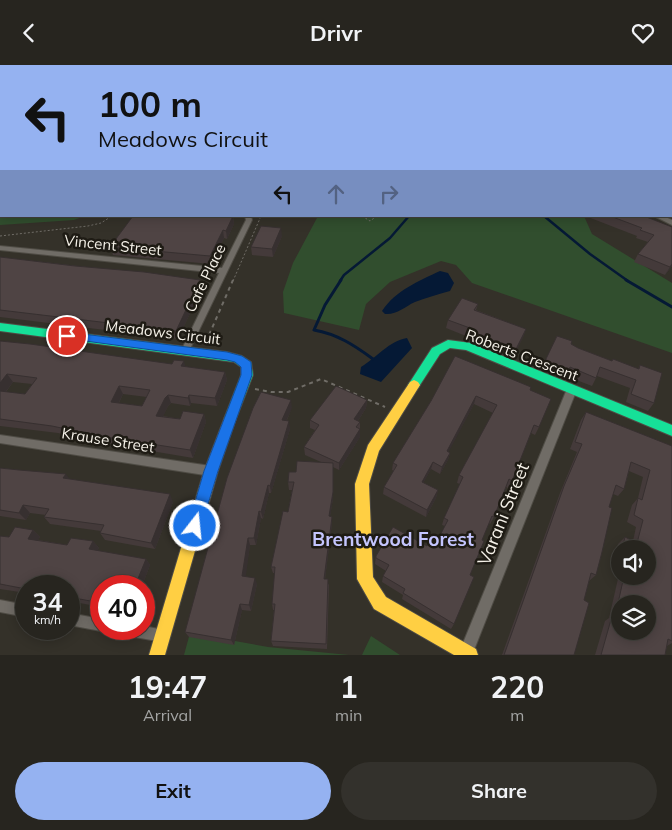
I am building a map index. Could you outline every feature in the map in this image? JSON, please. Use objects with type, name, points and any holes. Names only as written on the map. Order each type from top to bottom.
[{"type":"street","name":"Cafe Place","points":[[184,351],[249,220],[248,217]]},
{"type":"street","points":[[659,217],[672,223]]},
{"type":"street","name":"Vincent Street","points":[[0,248],[224,271]]},
{"type":"street","name":"Meadows Circuit","points":[[0,327],[238,359],[247,365],[247,375],[211,471],[156,655]]},
{"type":"street","name":"Roberts Crescent","points":[[468,654],[380,603],[365,579],[362,484],[373,449],[436,351],[448,344],[467,347],[672,431]]},
{"type":"street","name":"Varani Street","points":[[468,654],[572,389]]},
{"type":"street","name":"Krause Street","points":[[0,439],[211,471]]},
{"type":"street","points":[[0,606],[15,609]]},
{"type":"street","points":[[155,635],[163,636]]},
{"type":"path","points":[[0,236],[88,226],[101,223],[110,217]]},
{"type":"path","points":[[207,345],[206,339],[261,217]]},
{"type":"path","points":[[363,217],[368,221],[373,220],[375,217]]},
{"type":"path","points":[[242,386],[276,393],[298,389],[315,379],[321,379],[396,413]]},
{"type":"green space","points":[[0,217],[82,217],[74,220],[0,225]]},
{"type":"green space","points":[[317,217],[584,217],[592,234],[672,283],[672,353],[472,283],[456,265],[441,261],[390,282],[366,304],[359,330],[284,313],[283,292],[293,263]]},
{"type":"green space","points":[[190,633],[268,647],[349,655],[184,655]]},
{"type":"green space","points":[[371,636],[400,655],[362,655]]},
{"type":"water","points":[[440,271],[448,273],[454,283],[450,291],[415,302],[393,313],[385,314],[382,311],[401,292]]},
{"type":"water","points":[[407,338],[412,348],[381,382],[360,374],[361,367],[388,346]]},
{"type":"building","points":[[132,217],[233,217],[226,231],[223,230],[210,256],[110,247]]},
{"type":"building","points":[[613,217],[647,217],[672,227],[672,264],[670,267],[638,254],[654,235],[640,230],[642,228]]},
{"type":"building","points":[[261,226],[281,228],[272,249],[251,247]]},
{"type":"building","points":[[0,257],[144,272],[200,280],[176,331],[0,310]]},
{"type":"building","points":[[462,298],[478,304],[474,310],[526,329],[516,349],[468,331],[470,328],[448,320]]},
{"type":"building","points":[[557,336],[572,341],[571,344],[578,348],[612,361],[613,359],[639,369],[640,365],[662,373],[654,403],[631,394],[636,380],[600,367],[596,378],[570,367],[569,370],[545,361]]},
{"type":"building","points":[[0,341],[172,364],[174,360],[184,361],[181,366],[225,372],[215,398],[189,395],[188,398],[168,395],[156,416],[180,419],[183,411],[204,414],[190,450],[0,419],[0,391],[25,394],[37,378],[7,374],[0,383]],"holes":[[[119,386],[150,390],[142,406],[111,402]]]},
{"type":"building","points":[[455,356],[531,387],[530,390],[551,399],[539,427],[534,425],[512,481],[509,479],[494,517],[492,516],[470,575],[474,577],[454,624],[403,593],[405,589],[383,576],[389,565],[376,558],[376,556],[393,527],[427,546],[429,542],[435,545],[448,520],[444,518],[463,477],[459,475],[497,405],[476,396],[447,451],[450,453],[442,467],[433,462],[422,482],[438,490],[427,510],[384,487],[397,465],[393,463],[431,401]]},
{"type":"building","points":[[336,386],[367,400],[354,419],[360,422],[356,427],[360,429],[339,463],[304,447],[319,425],[310,420]]},
{"type":"building","points":[[261,392],[291,400],[282,420],[289,421],[270,486],[268,485],[261,512],[259,511],[254,538],[248,538],[242,576],[255,578],[249,605],[240,604],[231,640],[185,632],[227,478],[253,408]]},
{"type":"building","points":[[586,412],[672,446],[672,641],[668,639],[665,655],[601,655],[611,620],[611,640],[656,640],[656,595],[620,595],[622,585],[656,585],[656,540],[638,540],[643,520],[634,515],[638,498],[642,500],[650,470],[631,462],[624,489],[616,485],[609,507],[612,508],[602,552],[596,575],[591,573],[584,600],[589,603],[574,655],[504,655],[564,486],[582,444],[575,442]]},
{"type":"building","points":[[297,461],[333,463],[333,492],[329,516],[332,517],[324,579],[328,579],[326,644],[271,641],[275,604],[272,604],[275,567],[271,567],[283,511],[288,512],[294,482],[288,482],[289,472],[296,472]]},
{"type":"building","points":[[0,468],[66,474],[63,478],[170,494],[151,543],[100,533],[104,525],[44,517],[49,509],[23,505],[19,513],[0,510]]},
{"type":"building","points":[[15,527],[33,530],[28,539],[67,545],[71,538],[93,541],[89,549],[146,559],[139,575],[90,575],[90,601],[80,599],[80,575],[15,575],[15,587],[0,584],[0,536],[9,537]]},
{"type":"waterway","points":[[340,281],[344,275],[390,238],[408,217]]},
{"type":"waterway","points":[[545,217],[590,254],[628,281]]},
{"type":"waterway","points":[[341,280],[325,305],[314,330],[330,334],[345,341],[373,359]]},
{"type":"waterway","points":[[626,280],[672,307]]},
{"type":"traffic: fast","points":[[0,327],[227,356],[238,359],[247,365],[247,375],[230,419]]},
{"type":"traffic: fast","points":[[414,385],[436,351],[448,344],[467,346],[672,431]]},
{"type":"traffic: slow","points":[[414,385],[373,449],[362,484],[365,579],[380,603],[470,655]]},
{"type":"traffic: slow","points":[[157,655],[211,471],[230,419]]},
{"type":"district","name":"Brentwood Forest","points":[[393,539]]},
{"type":"route","points":[[67,336],[227,356],[238,359],[247,365],[247,375],[211,471],[195,526]]}]
